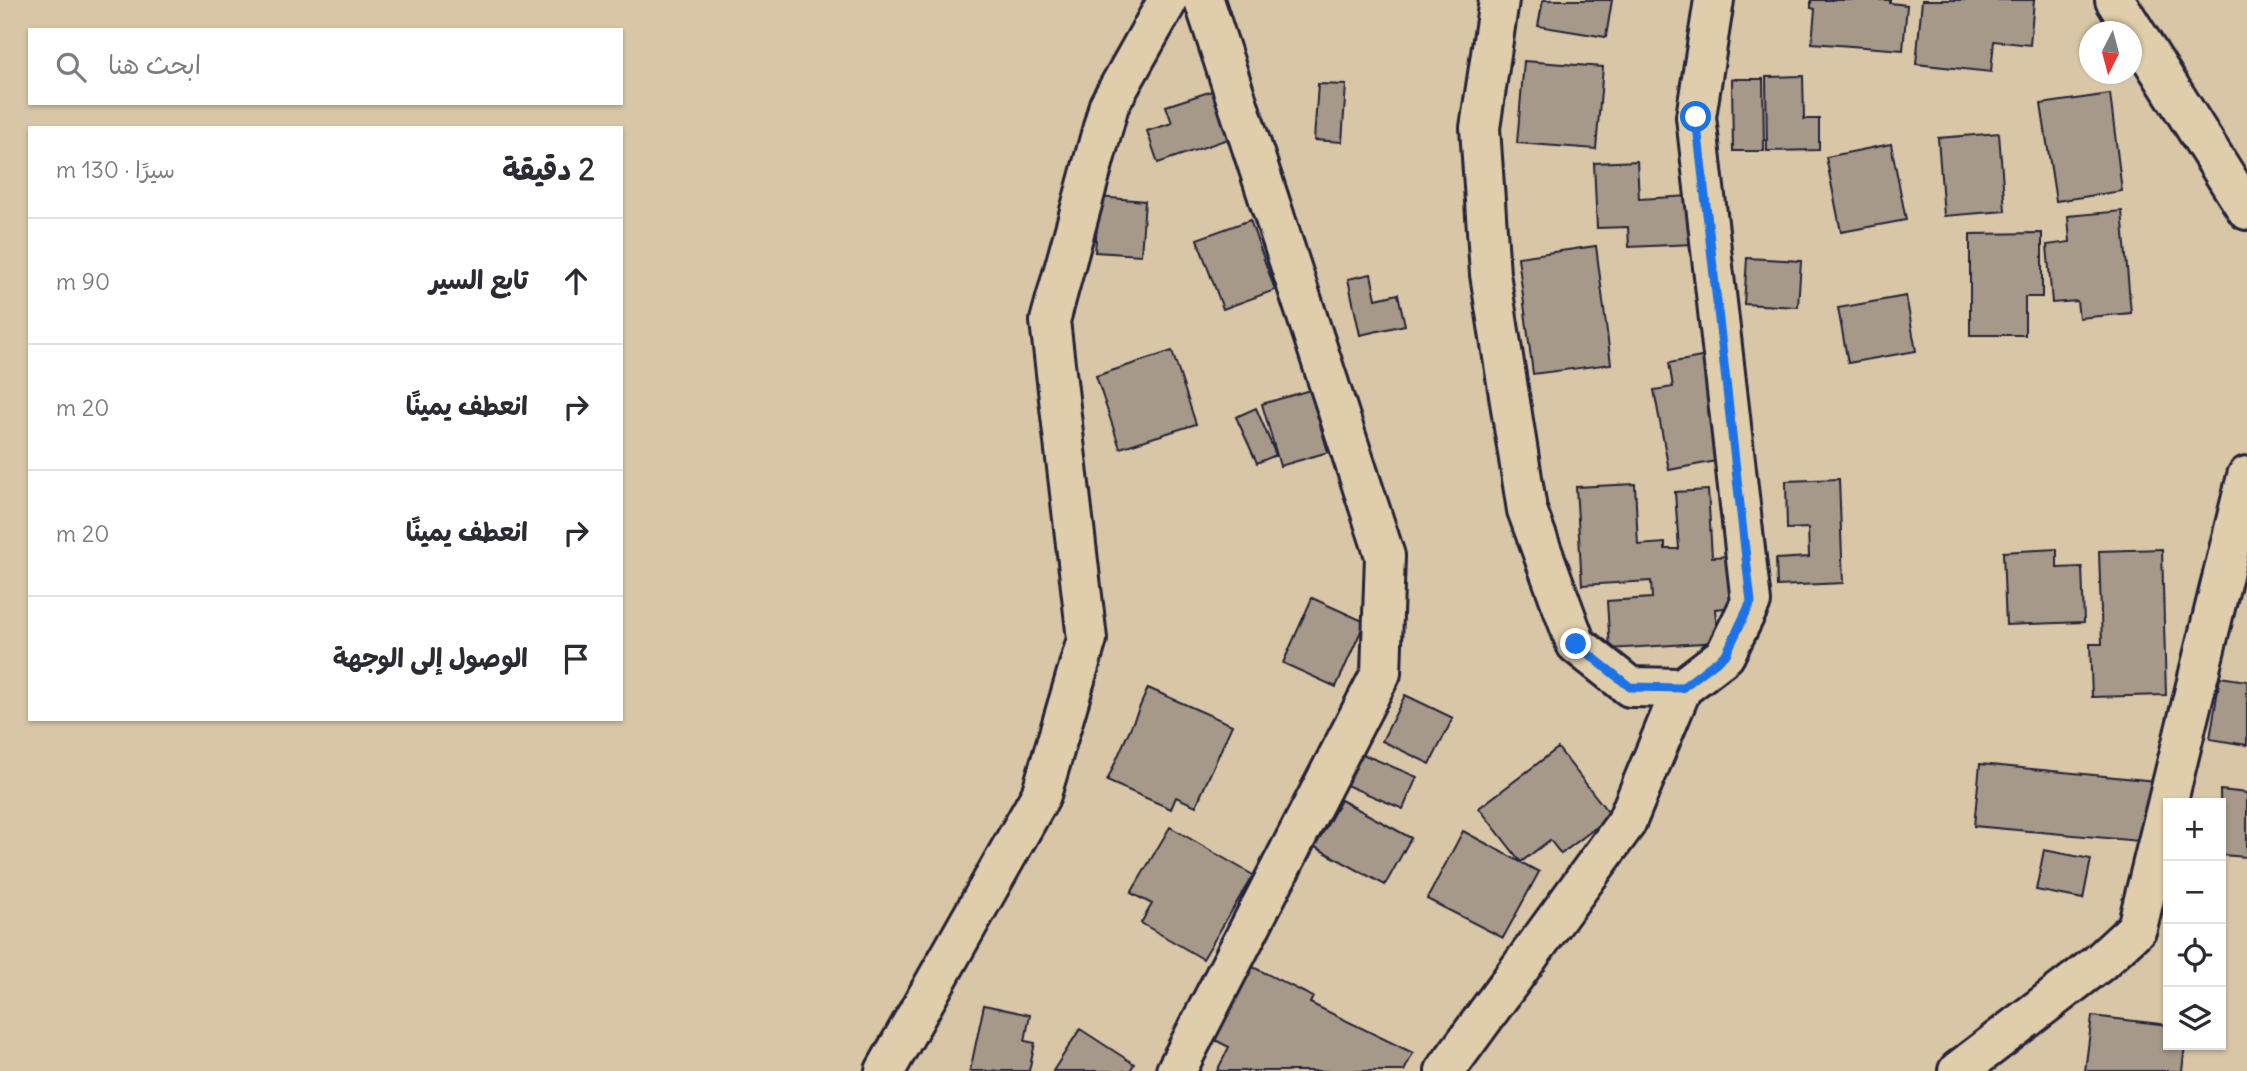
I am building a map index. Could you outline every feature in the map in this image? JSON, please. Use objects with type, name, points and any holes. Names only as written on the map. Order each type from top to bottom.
[{"type":"street","points":[[885,1071],[1041,795],[1087,639],[1050,321],[1109,105],[1168,0]]},
{"type":"street","points":[[1176,1071],[1381,673],[1385,556],[1204,0]]},
{"type":"street","points":[[1499,0],[1480,128],[1490,274],[1527,510],[1576,644],[1630,687],[1682,688]]},
{"type":"street","points":[[1445,1071],[1626,823],[1682,688],[1726,654],[1751,602],[1696,117],[1714,0]]},
{"type":"street","points":[[2115,0],[2247,210]]},
{"type":"street","points":[[1958,1071],[2099,963],[2137,928],[2247,476]]},
{"type":"building","points":[[1543,0],[1612,0],[1606,37],[1538,26]]},
{"type":"building","points":[[1811,0],[1890,0],[1890,3],[1907,5],[1903,50],[1812,43],[1815,9],[1811,8]]},
{"type":"building","points":[[1922,0],[2034,0],[2030,45],[1994,41],[1991,72],[1916,64]]},
{"type":"building","points":[[1524,61],[1603,67],[1596,149],[1517,143]]},
{"type":"building","points":[[1803,76],[1804,119],[1819,119],[1819,150],[1767,151],[1766,77]]},
{"type":"building","points":[[1732,79],[1763,79],[1764,151],[1733,151]]},
{"type":"building","points":[[1318,84],[1346,85],[1342,142],[1314,140]]},
{"type":"building","points":[[1215,90],[1231,138],[1158,163],[1147,131],[1172,123],[1166,106]]},
{"type":"building","points":[[2110,94],[2122,191],[2056,201],[2041,104]]},
{"type":"building","points":[[1999,133],[2005,211],[1944,216],[1938,138]]},
{"type":"building","points":[[1891,144],[1906,220],[1841,232],[1826,157]]},
{"type":"building","points":[[1637,161],[1639,199],[1691,196],[1693,244],[1629,247],[1628,227],[1597,228],[1594,163]]},
{"type":"building","points":[[1099,197],[1145,201],[1141,255],[1095,252]]},
{"type":"building","points":[[2122,211],[2131,313],[2079,318],[2077,301],[2052,303],[2047,245],[2070,242],[2068,216]]},
{"type":"building","points":[[1250,220],[1275,290],[1223,309],[1197,239]]},
{"type":"building","points":[[2042,233],[2042,297],[2025,297],[2025,335],[1970,335],[1970,234]]},
{"type":"building","points":[[1596,246],[1611,364],[1533,374],[1518,257]]},
{"type":"building","points":[[1747,258],[1801,261],[1798,307],[1744,304]]},
{"type":"building","points":[[1371,274],[1376,299],[1398,294],[1405,325],[1360,335],[1348,279]]},
{"type":"building","points":[[1906,296],[1916,351],[1848,363],[1838,308]]},
{"type":"building","points":[[1172,351],[1196,424],[1120,448],[1096,376]]},
{"type":"building","points":[[1707,356],[1727,459],[1669,470],[1654,390],[1673,387],[1669,363]]},
{"type":"building","points":[[1310,390],[1328,452],[1280,466],[1262,404]]},
{"type":"building","points":[[1256,408],[1276,455],[1257,463],[1236,417]]},
{"type":"building","points":[[1839,479],[1843,583],[1777,586],[1776,559],[1809,557],[1808,528],[1787,529],[1786,481]]},
{"type":"building","points":[[1635,484],[1638,545],[1665,543],[1665,549],[1679,549],[1675,492],[1708,490],[1712,557],[1732,556],[1736,607],[1715,609],[1718,642],[1610,649],[1607,601],[1652,598],[1651,581],[1582,585],[1576,487]]},
{"type":"building","points":[[2057,549],[2057,568],[2082,567],[2084,622],[2006,625],[2003,552]]},
{"type":"building","points":[[2162,549],[2166,695],[2092,697],[2090,644],[2102,644],[2099,551]]},
{"type":"building","points":[[1312,598],[1365,622],[1336,687],[1283,663]]},
{"type":"building","points":[[2220,677],[2247,681],[2247,745],[2210,739]]},
{"type":"building","points":[[1148,688],[1232,725],[1196,806],[1176,797],[1171,809],[1107,781]]},
{"type":"building","points":[[1405,695],[1453,718],[1430,764],[1382,741]]},
{"type":"building","points":[[1558,748],[1611,816],[1561,854],[1550,840],[1521,862],[1479,808]]},
{"type":"building","points":[[1360,753],[1417,777],[1403,809],[1346,785]]},
{"type":"building","points":[[1980,764],[2156,781],[2150,842],[1974,826]]},
{"type":"building","points":[[2220,790],[2247,793],[2247,857],[2226,855],[2226,798],[2220,798]]},
{"type":"building","points":[[1341,800],[1411,838],[1385,885],[1315,847]]},
{"type":"building","points":[[1170,827],[1253,875],[1203,959],[1141,923],[1152,904],[1131,893]]},
{"type":"building","points":[[1463,831],[1539,872],[1503,938],[1427,899]]},
{"type":"building","points":[[2044,850],[2091,859],[2083,899],[2036,890]]},
{"type":"building","points":[[1247,964],[1313,997],[1310,1003],[1413,1053],[1404,1071],[1217,1071],[1229,1047],[1211,1038]]},
{"type":"building","points":[[984,1005],[1030,1015],[1025,1041],[1035,1043],[1029,1071],[970,1071]]},
{"type":"building","points":[[2092,1016],[2163,1024],[2163,1050],[2184,1050],[2182,1071],[2085,1071]]},
{"type":"building","points":[[1080,1029],[1134,1064],[1130,1071],[1053,1071]]},
{"type":"route","points":[[1576,644],[1630,687],[1682,688],[1726,654],[1751,602],[1696,117]]}]
